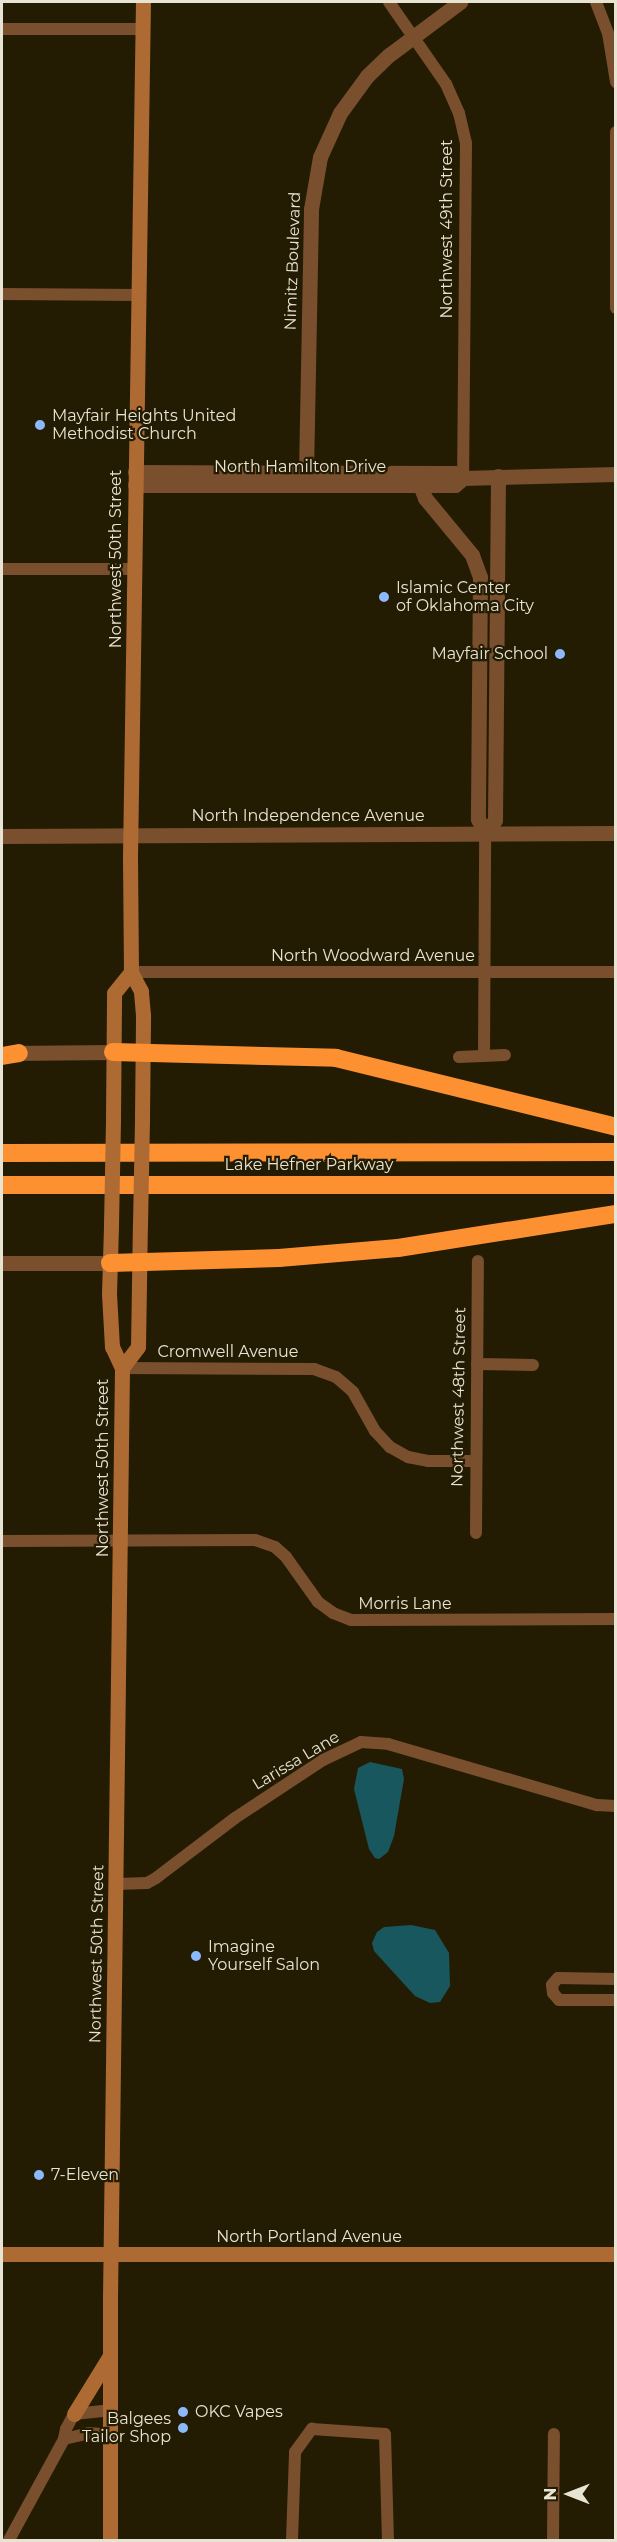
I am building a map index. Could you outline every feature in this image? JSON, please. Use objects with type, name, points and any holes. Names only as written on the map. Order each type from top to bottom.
[{"type":"highway","points":[[113,1052],[336,1058],[615,1127]]},
{"type":"highway","name":"Lake Hefner Parkway","points":[[2,1153],[615,1152]]},
{"type":"highway","name":"Lake Hefner Parkway","points":[[2,1185],[615,1185]]},
{"type":"highway","points":[[110,1263],[279,1258],[398,1248],[615,1214]]},
{"type":"main road","name":"Northwest 50th Street","points":[[122,1368],[138,1347],[140,1263],[143,1052],[141,991],[131,972],[131,835],[143,2]]},
{"type":"main road","name":"Northwest 50th Street","points":[[110,2541],[111,2254],[122,1368],[112,1347],[110,1263],[114,993],[131,972]]},
{"type":"main road","name":"North Portland Avenue","points":[[2,2254],[615,2254]]},
{"type":"main road","points":[[74,2414],[110,2357]]},
{"type":"street","name":"Northwest 49th Street","points":[[389,2],[454,100],[466,143],[463,478]]},
{"type":"street","name":"Nimitz Boulevard","points":[[306,472],[310,228],[315,173],[326,141],[348,101],[378,65],[460,2]]},
{"type":"street","points":[[596,2],[609,40],[615,82]]},
{"type":"street","points":[[2,29],[143,29]]},
{"type":"street","points":[[615,132],[615,308]]},
{"type":"street","points":[[2,294],[139,295]]},
{"type":"street","name":"North Hamilton Drive","points":[[135,478],[306,472],[344,479],[420,485],[455,485],[463,478],[615,474]]},
{"type":"street","name":"North Hamilton Drive","points":[[135,478],[344,479],[456,472],[463,478]]},
{"type":"street","points":[[485,834],[495,820],[498,476]]},
{"type":"street","points":[[420,485],[425,498],[472,555],[480,577],[478,819],[485,834],[484,1056]]},
{"type":"street","points":[[2,569],[134,569]]},
{"type":"street","name":"North Independence Avenue","points":[[2,836],[615,833]]},
{"type":"street","name":"North Woodward Avenue","points":[[131,972],[615,972]]},
{"type":"street","points":[[7,1054],[113,1052]]},
{"type":"street","points":[[459,1057],[505,1055]]},
{"type":"street","name":"Northwest 48th Street","points":[[476,1533],[478,1261]]},
{"type":"street","points":[[2,1263],[110,1263]]},
{"type":"street","points":[[477,1364],[533,1365]]},
{"type":"street","name":"Cromwell Avenue","points":[[122,1368],[314,1369],[336,1377],[353,1392],[375,1431],[390,1447],[408,1457],[428,1461],[475,1461]]},
{"type":"street","name":"Morris Lane","points":[[2,1541],[255,1540],[275,1547],[286,1557],[318,1602],[333,1613],[351,1620],[615,1619]]},
{"type":"street","name":"Larissa Lane","points":[[117,1884],[147,1883],[156,1878],[244,1811],[322,1760],[361,1742],[388,1744],[597,1805],[615,1806]]},
{"type":"street","points":[[615,1978],[558,1978],[552,1985],[553,1993],[559,2000],[615,2000]]},
{"type":"street","points":[[9,2541],[64,2439],[66,2429],[74,2414],[110,2410]]},
{"type":"street","points":[[292,2541],[295,2452],[312,2429],[385,2434],[388,2541]]},
{"type":"street","points":[[64,2439],[83,2434],[110,2436]]},
{"type":"street","points":[[553,2541],[554,2434]]},
{"type":"water","points":[[370,1762],[402,1769],[404,1779],[394,1836],[388,1852],[379,1859],[375,1858],[369,1849],[354,1789],[358,1768]]},
{"type":"water","points":[[411,1925],[435,1930],[449,1953],[450,1986],[440,2002],[430,2003],[415,1996],[374,1951],[372,1943],[377,1932],[384,1927]]},
{"type":"place","name":"Mayfair Heights United Methodist Church","points":[[40,425]]},
{"type":"place","name":"Islamic Center of Oklahoma City","points":[[384,597]]},
{"type":"place","name":"Mayfair School","points":[[560,654]]},
{"type":"place","name":"Imagine Yourself Salon","points":[[196,1956]]},
{"type":"place","name":"7-Eleven","points":[[39,2175]]},
{"type":"place","name":"OKC Vapes","points":[[183,2412]]},
{"type":"place","name":"Balgees Tailor Shop","points":[[183,2428]]}]
